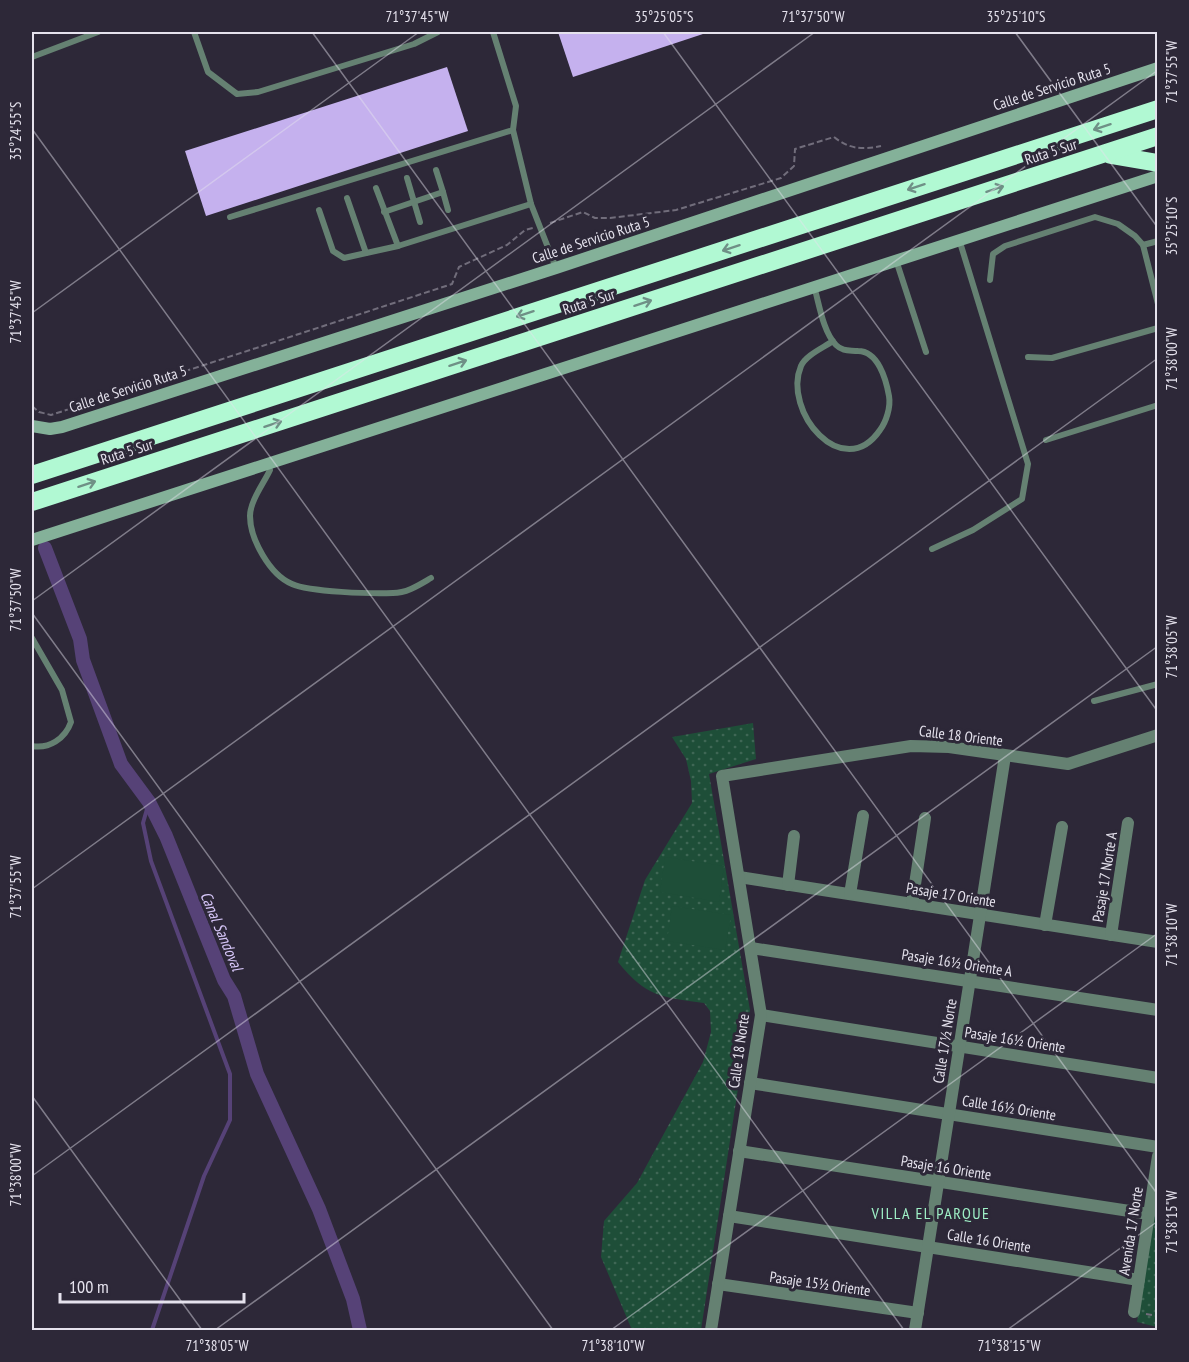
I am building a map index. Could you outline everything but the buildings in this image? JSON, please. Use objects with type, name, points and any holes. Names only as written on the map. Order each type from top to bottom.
[{"type":"highway","name":"Ruta 5 Sur","points":[[32,475],[1158,109]]},
{"type":"highway","name":"Ruta 5 Sur","points":[[32,502],[1158,136]]},
{"type":"highway","points":[[1100,155],[1128,156],[1158,163]]},
{"type":"street","name":"Calle de Servicio Ruta 5","points":[[32,426],[43,429],[62,427],[556,268],[1158,68]]},
{"type":"street","points":[[32,540],[1158,176]]},
{"type":"street","name":"Calle 18 Oriente","points":[[722,776],[911,746],[949,747],[1068,764],[1158,735]]},
{"type":"street","name":"Calle 17½ Norte","points":[[915,1330],[1005,756]]},
{"type":"street","name":"Calle 18 Norte","points":[[711,1330],[760,1015],[722,776]]},
{"type":"street","points":[[850,894],[863,816]]},
{"type":"street","points":[[912,904],[925,819]]},
{"type":"street","name":"Pasaje 17 Norte A","points":[[1111,935],[1128,823]]},
{"type":"street","points":[[1045,924],[1062,826]]},
{"type":"street","points":[[788,885],[794,836]]},
{"type":"street","name":"Pasaje 17 Oriente","points":[[739,877],[1158,942]]},
{"type":"street","name":"Pasaje 16½ Oriente A","points":[[751,948],[1158,1010]]},
{"type":"street","name":"Pasaje 16½ Oriente","points":[[760,1015],[1158,1078]]},
{"type":"street","name":"Calle 16½ Oriente","points":[[750,1083],[1158,1147]]},
{"type":"street","name":"Pasaje 16 Oriente","points":[[739,1151],[1149,1214]]},
{"type":"street","name":"Avenida 17 Norte","points":[[1134,1312],[1158,1156]]},
{"type":"street","name":"Calle 16 Oriente","points":[[729,1216],[1139,1280]]},
{"type":"street","name":"Pasaje 15½ Oriente","points":[[718,1284],[918,1313]]},
{"type":"lane","points":[[32,57],[98,32]]},
{"type":"lane","points":[[194,32],[208,72],[237,94],[258,92],[403,48],[438,32]]},
{"type":"lane","points":[[493,32],[516,106],[513,130],[531,204],[538,227],[556,268]]},
{"type":"lane","points":[[230,217],[513,130]]},
{"type":"lane","points":[[436,170],[448,210]]},
{"type":"lane","points":[[407,178],[420,222]]},
{"type":"lane","points":[[376,188],[398,246]]},
{"type":"lane","points":[[384,212],[443,192]]},
{"type":"lane","points":[[347,198],[366,254]]},
{"type":"lane","points":[[319,210],[333,251],[337,256],[344,258],[398,246],[531,204]]},
{"type":"lane","points":[[990,280],[993,254],[1005,246],[1095,216],[1118,224],[1136,236],[1143,245],[1158,304]]},
{"type":"lane","points":[[932,549],[973,530],[1022,499],[1028,464],[958,239]]},
{"type":"lane","points":[[1143,245],[1158,242]]},
{"type":"lane","points":[[896,259],[926,352]]},
{"type":"lane","points":[[814,286],[833,342],[843,350],[862,351],[875,359],[890,397],[882,427],[868,443],[856,448],[838,447],[826,441],[810,425],[801,404],[801,367],[807,358],[833,342]]},
{"type":"lane","points":[[1028,357],[1052,358],[1158,328]]},
{"type":"lane","points":[[1046,440],[1158,405]]},
{"type":"lane","points":[[268,463],[270,470],[250,513],[252,531],[272,568],[292,584],[328,590],[394,594],[413,589],[431,578]]},
{"type":"lane","points":[[32,638],[62,690],[71,722],[65,735],[57,741],[48,745],[32,746]]},
{"type":"lane","points":[[1094,701],[1158,684]]},
{"type":"path","points":[[32,406],[39,412],[51,415],[452,284],[459,267],[507,245],[525,230],[583,212],[596,218],[610,218],[676,210],[781,178],[794,166],[795,149],[834,137],[846,147],[866,149],[891,143]]},
{"type":"green space","points":[[753,723],[756,759],[709,774],[750,1010],[701,1330],[632,1330],[601,1257],[604,1221],[637,1183],[703,1062],[711,1032],[710,1011],[704,1003],[665,997],[646,989],[618,962],[645,880],[692,803],[691,781],[686,759],[672,737]]},
{"type":"green space","points":[[665,857],[724,866],[719,902],[660,892]]},
{"type":"green space","points":[[672,906],[731,915],[725,950],[667,941]]},
{"type":"green space","points":[[1157,1195],[1157,1327],[1137,1322]]},
{"type":"waterway","name":"Canal Sandoval","points":[[45,548],[80,639],[83,660],[121,764],[149,802],[166,836],[224,980],[234,996],[257,1074],[319,1209],[353,1299],[360,1330]]},
{"type":"waterway","points":[[149,802],[143,823],[151,861],[230,1074],[230,1120],[204,1176],[152,1330]]},
{"type":"district","name":"VILLA EL PARQUE","points":[[931,1213]]}]
